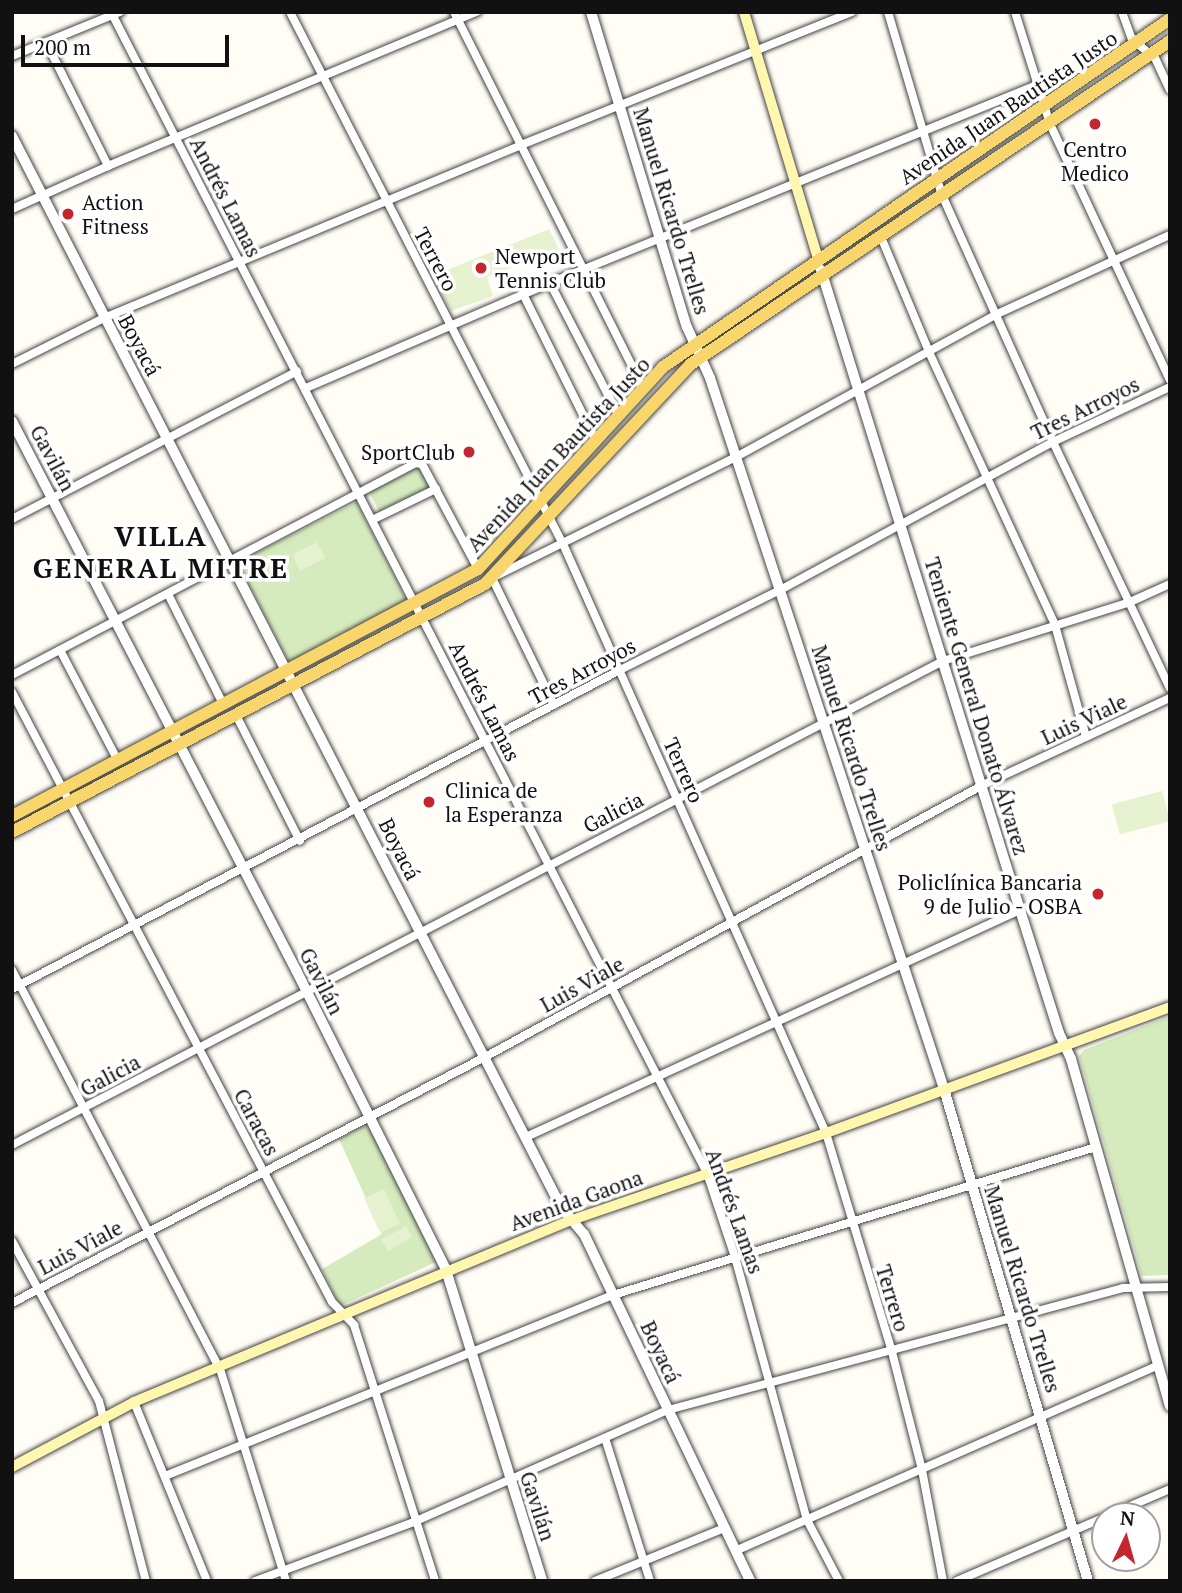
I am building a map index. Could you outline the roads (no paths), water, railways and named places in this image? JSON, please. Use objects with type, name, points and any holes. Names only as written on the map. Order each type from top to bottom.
[{"type":"main road","points":[[744,12],[818,259]]},
{"type":"main road","name":"Avenida Juan Bautista Justo","points":[[12,816],[478,569],[663,367],[1170,19]]},
{"type":"main road","name":"Avenida Juan Bautista Justo","points":[[12,832],[294,686],[492,578],[665,389],[701,357],[824,277],[1170,41]]},
{"type":"main road","name":"Avenida Gaona","points":[[12,1467],[134,1402],[220,1369],[446,1270],[572,1220],[826,1133],[1170,1007]]},
{"type":"street","name":"Terrero","points":[[290,12],[563,544],[779,1022],[826,1133],[892,1352],[922,1469],[943,1581]]},
{"type":"street","points":[[12,209],[456,16],[477,12]]},
{"type":"street","name":"Manuel Ricardo Trelles","points":[[591,12],[694,344],[736,457],[944,1089],[1088,1581]]},
{"type":"street","points":[[12,364],[104,318],[521,145],[852,12]]},
{"type":"street","points":[[888,12],[942,195],[1053,442],[1170,688]]},
{"type":"street","points":[[1015,12],[1050,124],[1170,380]]},
{"type":"street","points":[[1122,12],[1128,33],[1135,43],[1157,62],[1170,90]]},
{"type":"street","points":[[12,56],[115,13]]},
{"type":"street","name":"Andrés Lamas","points":[[115,13],[239,262],[374,519],[707,1173],[735,1257],[807,1520],[839,1581]]},
{"type":"street","points":[[456,16],[643,387]]},
{"type":"street","points":[[46,42],[108,166]]},
{"type":"street","points":[[306,388],[550,282],[660,240],[1037,85]]},
{"type":"street","name":"Boyacá","points":[[12,136],[561,1207],[584,1234],[750,1581]]},
{"type":"street","points":[[554,705],[492,578],[736,457],[995,315],[1170,234]]},
{"type":"street","points":[[881,237],[929,352],[1055,625],[1086,737]]},
{"type":"street","name":"Teniente General Donato Álvarez","points":[[818,259],[1096,1147],[1170,1406]]},
{"type":"street","points":[[550,282],[618,414]]},
{"type":"street","points":[[523,294],[595,439]]},
{"type":"street","points":[[12,519],[297,371]]},
{"type":"street","name":"Tres Arroyos","points":[[16,987],[300,841],[620,670],[780,590],[1053,442],[1170,387]]},
{"type":"street","name":"Gavilán","points":[[12,421],[307,992],[446,1270],[542,1581]]},
{"type":"street","points":[[12,675],[415,463],[422,464],[478,569]]},
{"type":"street","points":[[374,519],[436,489]]},
{"type":"street","name":"Galicia","points":[[12,1145],[943,660],[1130,602],[1170,584]]},
{"type":"street","points":[[168,594],[223,704]]},
{"type":"street","points":[[60,650],[117,759]]},
{"type":"street","name":"Caracas","points":[[12,692],[332,1302],[354,1325],[435,1581]]},
{"type":"street","name":"Luis Viale","points":[[12,1303],[485,1056],[981,786],[1170,698]]},
{"type":"street","points":[[236,715],[300,841]]},
{"type":"street","points":[[526,1137],[1020,910]]},
{"type":"street","points":[[12,970],[16,987],[85,1108],[220,1369],[286,1581]]},
{"type":"street","points":[[165,1476],[613,1294],[1096,1147]]},
{"type":"street","points":[[12,1241],[104,1417],[146,1581]]},
{"type":"street","points":[[255,1581],[416,1521],[668,1410],[1135,1286],[1170,1287]]},
{"type":"street","points":[[735,1551],[1158,1365]]},
{"type":"street","points":[[134,1402],[207,1581]]},
{"type":"street","points":[[605,1438],[650,1581]]},
{"type":"street","points":[[1139,1502],[1170,1489]]},
{"type":"street","points":[[957,1581],[1091,1523]]},
{"type":"street","points":[[595,1581],[724,1528]]},
{"type":"place","name":"Centro Medico","points":[[1095,124]]},
{"type":"place","name":"Action Fitness","points":[[68,214]]},
{"type":"place","name":"Newport Tennis Club","points":[[481,268]]},
{"type":"place","name":"SportClub","points":[[469,452]]},
{"type":"place","name":"Clinica de la Esperanza","points":[[429,802]]},
{"type":"place","name":"Policlínica Bancaria 9 de Julio - OSBA","points":[[1098,894]]},
{"type":"district","name":"VILLA GENERAL MITRE","points":[[161,552]]}]
